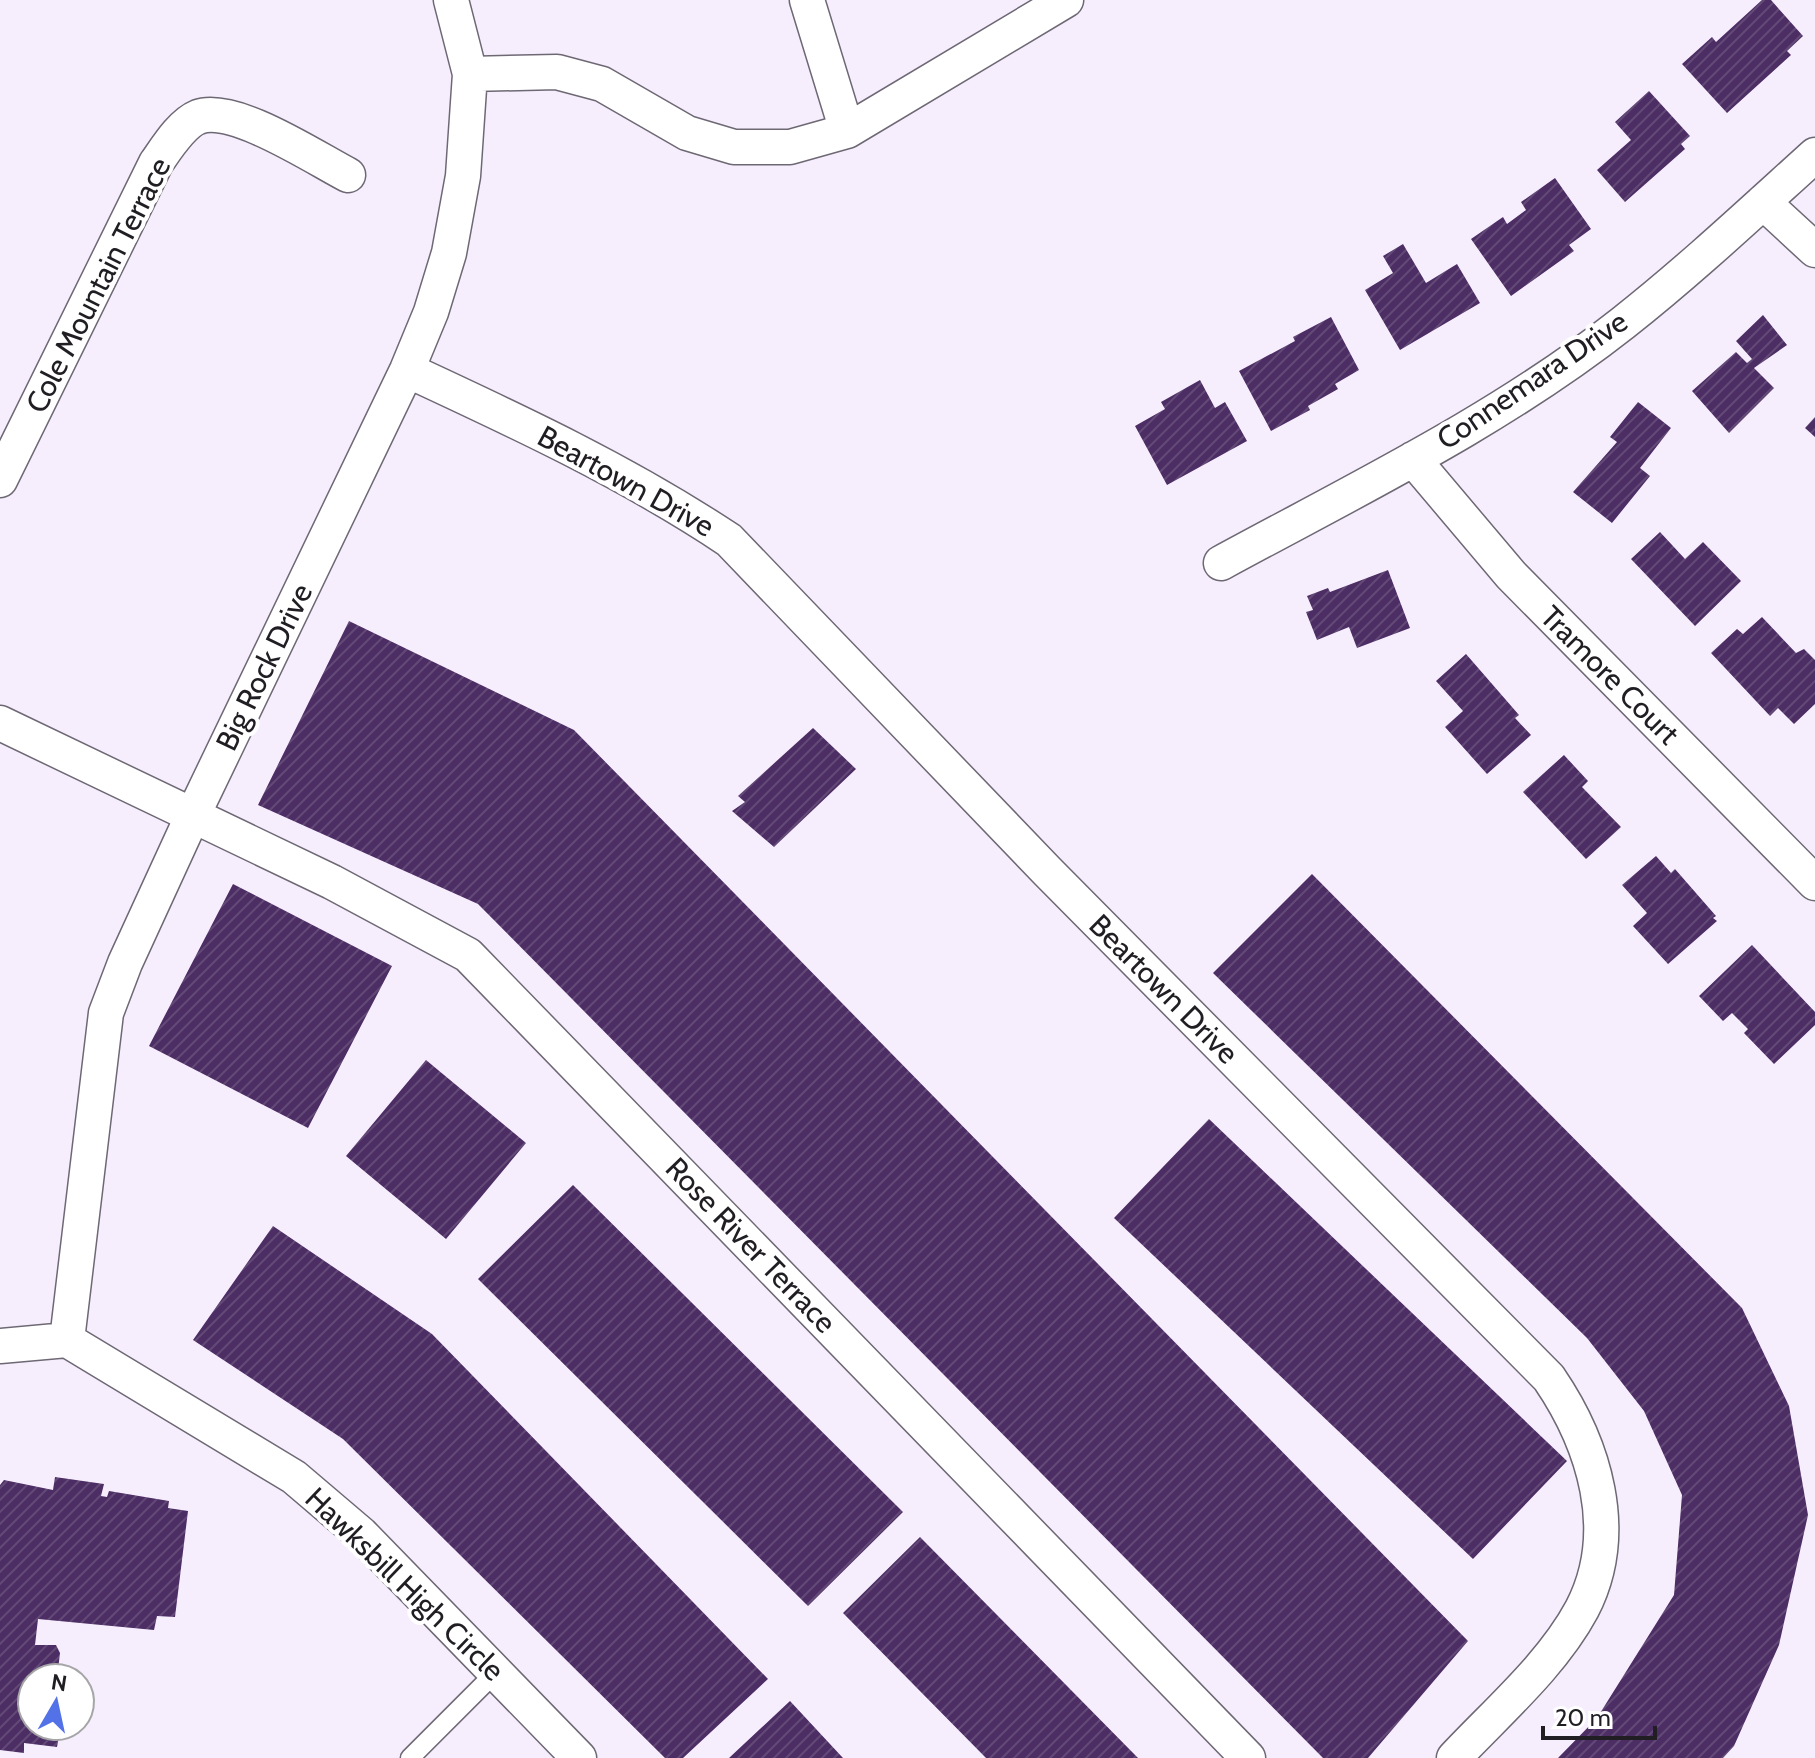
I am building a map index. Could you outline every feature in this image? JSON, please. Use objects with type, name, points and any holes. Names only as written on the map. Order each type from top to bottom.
[{"type":"street","name":"Big Rock Drive","points":[[67,1340],[106,1013],[125,963],[192,817],[407,370],[431,312],[457,224],[470,74],[451,0]]},
{"type":"street","points":[[807,0],[847,131]]},
{"type":"street","points":[[470,74],[557,72],[587,80],[626,97],[687,133],[734,147],[790,147],[847,131],[1066,0]]},
{"type":"street","name":"Cole Mountain Terrace","points":[[0,480],[156,163],[176,136],[198,117],[233,116],[348,175]]},
{"type":"street","name":"Connemara Drive","points":[[1221,563],[1413,459],[1542,381],[1622,324],[1815,155]]},
{"type":"street","points":[[1763,202],[1815,250]]},
{"type":"street","name":"Beartown Drive","points":[[407,370],[619,474],[671,502],[729,540],[1047,871],[1549,1378],[1575,1415],[1591,1456],[1601,1504],[1597,1564],[1582,1609],[1548,1657],[1454,1758]]},
{"type":"street","name":"Tramore Court","points":[[1413,459],[1511,575],[1815,883]]},
{"type":"street","name":"Rose River Terrace","points":[[0,723],[332,882],[468,955],[1248,1758]]},
{"type":"street","points":[[0,1346],[67,1340]]},
{"type":"street","name":"Hawksbill High Circle","points":[[67,1340],[294,1477],[361,1534],[579,1758]]},
{"type":"lane","points":[[410,1758],[495,1673]]},
{"type":"building","points":[[1762,0],[1771,0],[1803,36],[1787,51],[1791,55],[1727,113],[1682,64],[1712,37],[1716,42]]},
{"type":"building","points":[[1649,91],[1690,136],[1681,144],[1685,149],[1625,202],[1597,170],[1631,140],[1615,122]]},
{"type":"building","points":[[1555,178],[1591,229],[1569,245],[1574,251],[1511,296],[1471,239],[1503,217],[1507,224],[1526,210],[1521,202]]},
{"type":"building","points":[[1403,244],[1426,283],[1457,264],[1480,303],[1400,350],[1365,290],[1393,273],[1383,256]]},
{"type":"building","points":[[1763,315],[1787,345],[1754,368],[1774,388],[1729,433],[1692,391],[1736,352],[1747,363],[1752,359],[1736,341]]},
{"type":"building","points":[[1331,317],[1359,370],[1335,384],[1338,389],[1308,406],[1310,410],[1271,431],[1239,371],[1295,341],[1293,337]]},
{"type":"building","points":[[1200,380],[1215,408],[1225,402],[1247,441],[1167,485],[1135,426],[1165,409],[1161,402]]},
{"type":"building","points":[[1638,402],[1671,428],[1640,468],[1650,476],[1612,523],[1573,492],[1617,442],[1610,437]]},
{"type":"building","points":[[1815,417],[1815,437],[1805,428]]},
{"type":"building","points":[[1660,532],[1685,559],[1703,542],[1741,581],[1695,626],[1631,559]]},
{"type":"building","points":[[1388,570],[1410,628],[1357,648],[1349,627],[1317,640],[1306,612],[1313,610],[1307,596],[1328,588],[1330,592]]},
{"type":"building","points":[[1762,617],[1796,653],[1804,649],[1815,660],[1815,704],[1794,724],[1778,708],[1770,716],[1711,653],[1737,629],[1743,634]]},
{"type":"building","points":[[349,621],[574,730],[1468,1641],[1368,1758],[1323,1758],[478,904],[258,805]]},
{"type":"building","points":[[1466,654],[1519,715],[1515,718],[1531,735],[1487,774],[1445,727],[1463,711],[1436,681]]},
{"type":"building","points":[[813,728],[856,769],[774,847],[732,811],[745,802],[738,796]]},
{"type":"building","points":[[1564,755],[1588,781],[1582,787],[1621,827],[1586,859],[1523,792]]},
{"type":"building","points":[[1656,856],[1671,873],[1675,869],[1717,921],[1668,964],[1633,926],[1647,913],[1622,885]]},
{"type":"building","points":[[1312,874],[1742,1308],[1789,1406],[1808,1515],[1779,1645],[1734,1746],[1723,1758],[1558,1758],[1597,1718],[1674,1595],[1682,1495],[1644,1411],[1587,1338],[1213,973]]},
{"type":"building","points":[[233,884],[392,966],[308,1128],[149,1046]]},
{"type":"building","points":[[1752,945],[1815,1012],[1815,1025],[1774,1064],[1744,1033],[1748,1029],[1732,1013],[1723,1021],[1699,996]]},
{"type":"building","points":[[426,1060],[526,1143],[446,1239],[346,1156]]},
{"type":"building","points":[[1209,1119],[1567,1461],[1473,1559],[1114,1218]]},
{"type":"building","points":[[573,1185],[903,1512],[808,1606],[478,1279]]},
{"type":"building","points":[[273,1226],[432,1334],[768,1679],[683,1758],[665,1758],[343,1439],[193,1340]]},
{"type":"building","points":[[55,1477],[104,1484],[101,1496],[107,1497],[109,1491],[169,1501],[168,1508],[188,1511],[175,1617],[157,1616],[154,1630],[38,1619],[35,1645],[56,1645],[60,1653],[59,1662],[16,1662],[16,1742],[58,1742],[57,1747],[24,1743],[24,1753],[0,1750],[0,1485],[4,1480],[53,1490]]},
{"type":"building","points":[[920,1537],[1138,1758],[986,1758],[843,1613]]},
{"type":"building","points":[[790,1701],[843,1758],[729,1758]]}]
